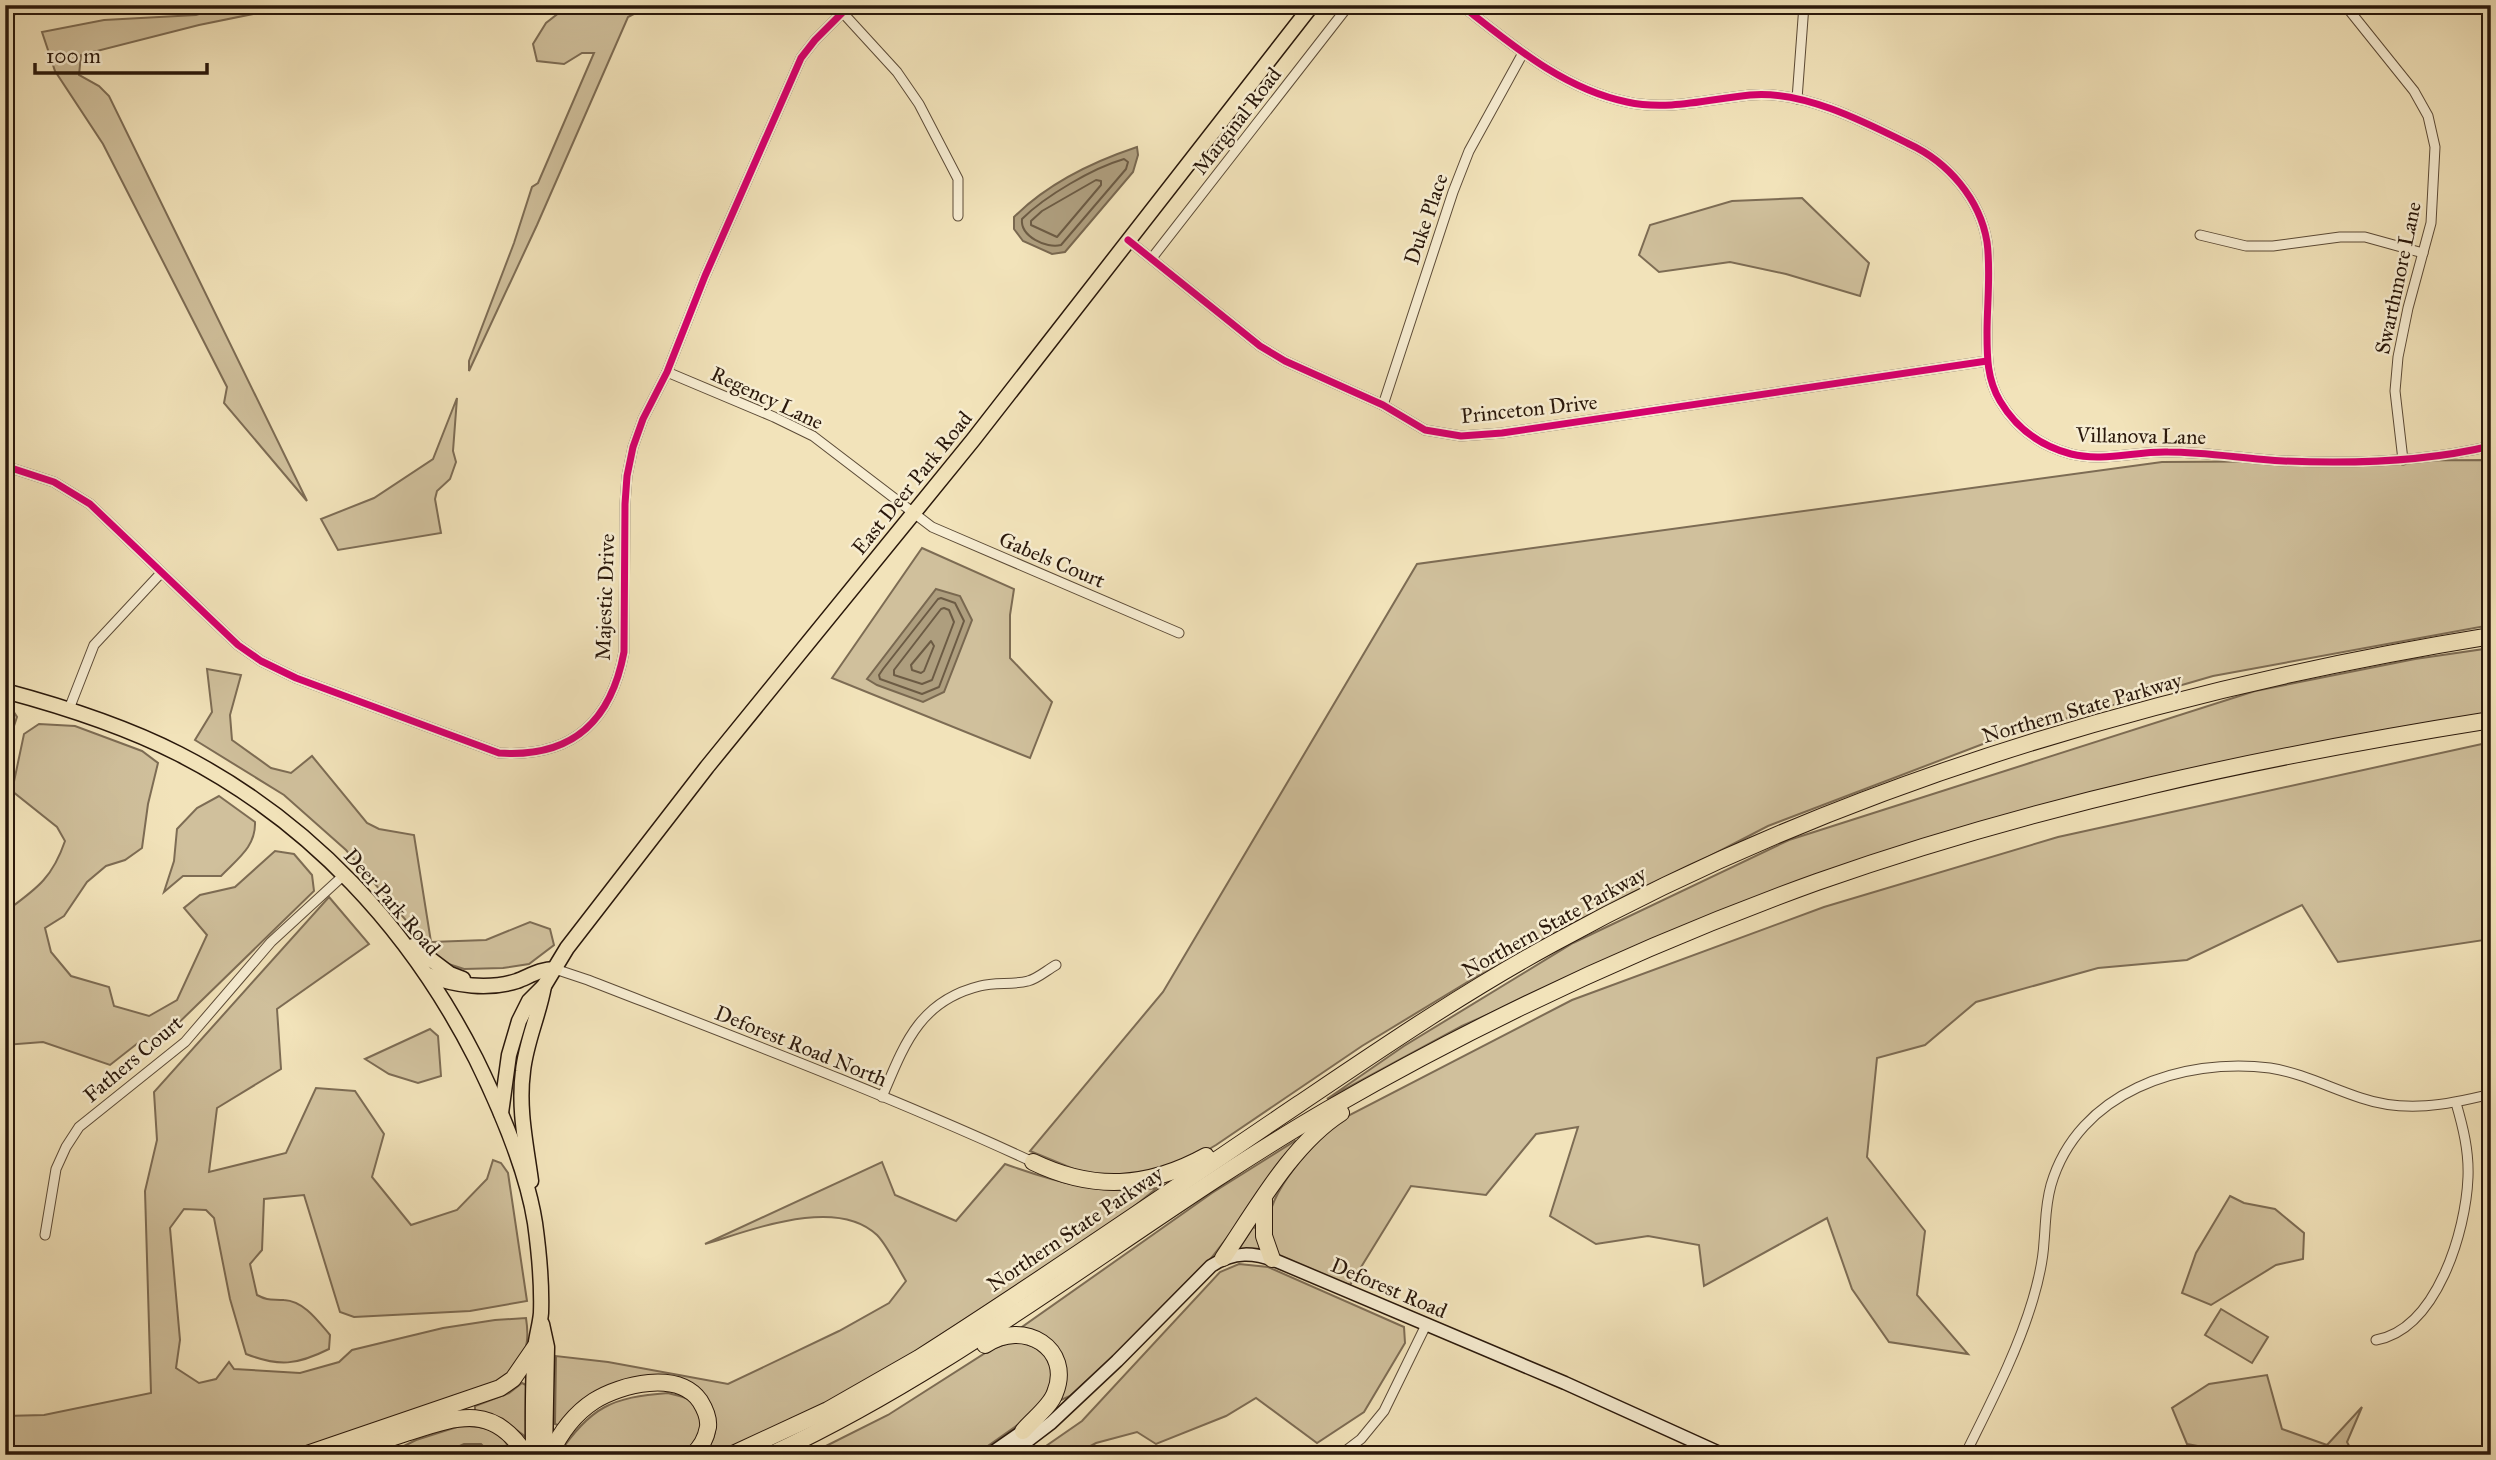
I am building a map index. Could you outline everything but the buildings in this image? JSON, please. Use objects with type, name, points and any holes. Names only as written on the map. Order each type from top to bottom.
[{"type":"highway","name":"Northern State Parkway","points":[[731,1455],[819,1415],[908,1365],[1412,1028],[1551,944],[1700,869],[1855,803],[2053,736],[2182,700],[2298,672],[2491,636]]},
{"type":"highway","name":"Northern State Parkway","points":[[770,1455],[840,1421],[904,1385],[1233,1168],[1325,1111],[1435,1050],[1547,995],[1700,928],[1815,883],[1922,848],[2057,809],[2206,773],[2343,745],[2491,720]]},
{"type":"highway","points":[[1223,1258],[1299,1151],[1324,1124],[1389,1085],[1435,1050]]},
{"type":"highway","points":[[1032,1163],[1092,1181],[1148,1180],[1184,1167],[1268,1125]]},
{"type":"highway","points":[[1265,1197],[1262,1228],[1272,1259]]},
{"type":"highway","points":[[904,1385],[966,1357],[1003,1335],[1023,1334],[1035,1338],[1047,1347],[1054,1360],[1058,1373],[1057,1385],[1049,1403],[1023,1431]]},
{"type":"highway","points":[[304,1455],[500,1388],[513,1379],[535,1347]]},
{"type":"highway","points":[[547,1455],[567,1426],[594,1401],[617,1390],[656,1383],[687,1390],[695,1394],[704,1407],[708,1428],[704,1441],[692,1455]]},
{"type":"highway","points":[[344,1455],[442,1421],[472,1417],[489,1420],[507,1430],[526,1455]]},
{"type":"main road","points":[[5,8],[25,5]]},
{"type":"main road","name":"East Deer Park Road","points":[[501,1113],[509,1055],[519,1021],[529,1001],[544,986],[567,948],[708,767],[914,514],[1312,5]]},
{"type":"main road","name":"Deer Park Road","points":[[5,691],[69,709],[178,753],[219,776],[276,815],[345,874],[389,924],[428,975],[461,1031],[501,1113],[535,1221],[540,1271],[540,1315],[535,1347],[533,1455]]},
{"type":"main road","points":[[389,924],[432,962],[450,974],[480,986]]},
{"type":"main road","points":[[428,975],[460,984],[502,985],[544,969],[555,969]]},
{"type":"main road","name":"East Deer Park Road","points":[[535,1221],[523,1132],[521,1090],[527,1048],[544,986]]},
{"type":"main road","name":"Deer Park Road","points":[[540,1315],[547,1347],[547,1455]]},
{"type":"street","name":"Majestic Drive","points":[[5,466],[54,482],[90,504],[238,645],[261,661],[296,678],[499,752],[542,752],[567,742],[589,726],[601,712],[619,680],[624,652],[627,476],[643,419],[667,372],[801,58],[850,5]]},
{"type":"street","name":"Marginal Road","points":[[1152,258],[1349,5]]},
{"type":"street","name":"Villanova Lane","points":[[1461,5],[1523,53],[1593,93],[1630,103],[1688,104],[1751,95],[1797,99],[1829,108],[1913,145],[1936,160],[1956,178],[1971,199],[1987,241],[1987,361],[1990,382],[2011,419],[2028,434],[2049,446],[2072,454],[2094,457],[2166,452],[2287,461],[2403,460],[2469,452],[2491,446]]},
{"type":"street","points":[[1797,99],[1804,5]]},
{"type":"street","name":"Swarthmore Lane","points":[[2345,5],[2414,90],[2428,116],[2435,147],[2431,223],[2398,357],[2395,391],[2403,460]]},
{"type":"street","points":[[843,13],[897,72],[919,104],[958,179],[958,216]]},
{"type":"street","name":"Duke Place","points":[[1383,405],[1469,151],[1523,53]]},
{"type":"street","points":[[2200,235],[2246,246],[2365,237],[2423,253]]},
{"type":"street","name":"Princeton Drive","points":[[1128,240],[1260,346],[1285,361],[1383,405],[1425,430],[1461,436],[1502,433],[1987,361]]},
{"type":"street","name":"Regency Lane","points":[[667,372],[813,436],[914,514]]},
{"type":"street","name":"Gabels Court","points":[[914,514],[932,527],[989,553],[1179,634]]},
{"type":"street","points":[[69,709],[94,645],[161,573]]},
{"type":"street","name":"Fathers Court","points":[[45,1235],[56,1169],[79,1127],[185,1042],[271,942],[345,874]]},
{"type":"street","points":[[881,1097],[902,1049],[915,1027],[933,1007],[957,993],[980,986],[1028,981],[1056,965]]},
{"type":"street","name":"Deforest Road North","points":[[555,969],[600,984],[881,1097],[1032,1163]]},
{"type":"street","points":[[1965,1455],[1996,1392],[2033,1298],[2044,1245],[2044,1210],[2052,1181],[2074,1136],[2091,1117],[2143,1084],[2208,1066],[2272,1069],[2302,1076],[2388,1106],[2419,1107],[2456,1103],[2491,1094]]},
{"type":"street","points":[[2376,1340],[2389,1338],[2411,1324],[2444,1277],[2455,1248],[2468,1178],[2466,1139],[2456,1103]]},
{"type":"street","name":"Deforest Road","points":[[1223,1258],[1247,1254],[1272,1259],[1565,1383],[1724,1455]]},
{"type":"street","points":[[1009,1455],[1051,1423],[1131,1348],[1206,1271],[1223,1258]]},
{"type":"street","points":[[1340,1455],[1361,1439],[1384,1411],[1426,1325]]},
{"type":"street","points":[[989,1455],[1074,1399]]},
{"type":"shaded area","points":[[227,5],[297,5],[199,25],[81,55],[79,75],[99,86],[109,96],[307,501],[224,403],[227,387],[103,144],[55,71],[42,32],[104,20],[196,15]]},
{"type":"shaded area","points":[[569,5],[651,5],[628,17],[537,225],[469,371],[469,361],[514,243],[532,187],[538,183],[594,53],[582,53],[564,64],[537,61],[533,44],[546,23]]},
{"type":"shaded area","points":[[1802,198],[1869,263],[1860,296],[1786,274],[1730,262],[1659,272],[1639,255],[1650,225],[1732,201]]},
{"type":"shaded area","points":[[457,398],[453,451],[456,462],[450,479],[437,491],[435,499],[441,533],[338,550],[321,519],[374,498],[433,459]]},
{"type":"shaded area","points":[[2491,460],[2491,625],[2213,676],[1996,739],[1768,826],[1474,978],[1362,1046],[1216,1145],[1175,1169],[1124,1179],[1081,1172],[1030,1151],[1163,992],[1417,564],[2162,462]]},
{"type":"shaded area","points":[[922,548],[1014,589],[1010,615],[1010,658],[1052,702],[1030,758],[832,678]]},
{"type":"shaded area","points":[[2491,648],[2491,715],[2096,792],[1609,960],[1462,1026],[1327,1099],[1404,1046],[1573,943],[1789,840],[2255,691],[2415,659]]},
{"type":"shaded area","points":[[207,669],[241,675],[230,715],[232,740],[271,768],[291,773],[312,756],[367,823],[379,829],[414,835],[431,942],[486,940],[530,922],[550,929],[554,945],[529,964],[503,968],[464,969],[436,960],[346,850],[284,795],[195,740],[212,712]]},
{"type":"shaded area","points":[[5,707],[12,709],[17,717],[5,753]]},
{"type":"shaded area","points":[[39,724],[75,726],[142,751],[158,763],[148,804],[142,848],[125,860],[106,866],[87,882],[64,916],[45,928],[51,952],[71,976],[109,987],[114,1006],[149,1016],[177,1000],[207,935],[184,908],[200,895],[235,887],[275,851],[294,854],[312,875],[314,891],[160,1041],[155,1043],[143,1039],[110,1065],[43,1042],[5,1045],[5,912],[42,882],[55,865],[65,841],[57,827],[12,791],[24,734]]},
{"type":"shaded area","points":[[2491,742],[2491,939],[2338,962],[2302,905],[2187,960],[2098,968],[1976,1002],[1925,1045],[1877,1058],[1867,1157],[1925,1231],[1917,1295],[1968,1354],[1889,1342],[1852,1289],[1827,1218],[1704,1286],[1699,1245],[1648,1236],[1596,1244],[1550,1216],[1578,1127],[1536,1134],[1486,1195],[1411,1186],[1350,1285],[1286,1261],[1270,1240],[1268,1222],[1273,1203],[1297,1165],[1338,1121],[1572,1000],[1824,907],[2058,837]]},
{"type":"shaded area","points":[[219,796],[255,822],[249,846],[221,876],[183,876],[164,892],[174,861],[177,829],[197,808]]},
{"type":"shaded area","points":[[329,897],[369,944],[277,1009],[281,1069],[217,1108],[209,1172],[286,1153],[316,1088],[355,1091],[384,1134],[372,1177],[411,1225],[457,1210],[487,1179],[493,1160],[501,1163],[508,1173],[527,1301],[470,1311],[354,1317],[340,1312],[304,1195],[264,1199],[262,1250],[250,1264],[257,1295],[298,1304],[330,1335],[329,1349],[297,1361],[268,1361],[246,1354],[230,1299],[214,1218],[206,1210],[184,1209],[170,1228],[180,1340],[176,1368],[199,1383],[216,1379],[229,1362],[234,1369],[300,1373],[339,1362],[352,1350],[443,1328],[526,1318],[527,1338],[521,1359],[504,1381],[286,1455],[5,1455],[5,1416],[44,1415],[151,1393],[145,1191],[157,1140],[154,1092]]},
{"type":"shaded area","points":[[430,1029],[438,1036],[441,1076],[418,1083],[389,1074],[365,1059]]},
{"type":"shaded area","points":[[1295,1141],[1298,1146],[1202,1270],[1148,1325],[1070,1396],[1061,1400],[1065,1378],[1022,1327],[1212,1193]]},
{"type":"shaded area","points":[[882,1162],[895,1195],[956,1221],[1005,1164],[1099,1189],[1157,1188],[1131,1209],[967,1322],[797,1421],[715,1455],[705,1454],[714,1437],[715,1424],[704,1394],[626,1384],[559,1429],[555,1424],[556,1356],[608,1362],[728,1384],[839,1331],[889,1303],[906,1281],[881,1239],[860,1224],[839,1218],[793,1220],[705,1244]]},
{"type":"shaded area","points":[[2230,1196],[2244,1203],[2275,1209],[2304,1233],[2303,1259],[2276,1265],[2211,1305],[2182,1293],[2196,1253]]},
{"type":"shaded area","points":[[1253,1227],[1258,1229],[1260,1250],[1239,1249]]},
{"type":"shaded area","points":[[1239,1264],[1268,1267],[1404,1327],[1405,1343],[1364,1412],[1317,1443],[1256,1398],[1226,1416],[1156,1444],[1137,1432],[1096,1443],[1074,1455],[1033,1455],[1082,1421],[1220,1272]]},
{"type":"shaded area","points":[[2221,1309],[2268,1337],[2252,1363],[2205,1335]]},
{"type":"shaded area","points":[[1013,1341],[1036,1348],[1045,1356],[1053,1378],[1039,1410],[975,1455],[808,1455],[888,1415],[990,1350]]},
{"type":"shaded area","points":[[2267,1375],[2282,1429],[2327,1445],[2362,1407],[2347,1442],[2354,1455],[2246,1455],[2187,1444],[2172,1408],[2209,1384]]},
{"type":"shaded area","points":[[522,1383],[526,1385],[527,1391],[526,1437],[515,1429],[475,1412],[475,1406],[509,1393]]},
{"type":"shaded area","points":[[668,1393],[689,1400],[696,1406],[703,1421],[700,1436],[691,1450],[684,1455],[676,1452],[672,1455],[558,1455],[581,1426],[604,1408],[632,1398]]},
{"type":"shaded area","points":[[460,1426],[492,1430],[504,1439],[510,1455],[386,1455],[416,1440]]},
{"type":"water","points":[[1137,147],[1138,155],[1133,172],[1065,252],[1052,254],[1023,241],[1014,229],[1014,217],[1056,184],[1087,167]]},
{"type":"water","points":[[936,589],[960,596],[972,620],[944,692],[923,702],[867,679]]},
{"type":"water","points":[[464,1444],[481,1444],[489,1452],[488,1455],[440,1455]]},
{"type":"cycle path","points":[[5,466],[54,482],[90,504],[238,645],[261,661],[296,678],[499,753],[525,753],[548,749],[568,741],[598,716],[618,676],[624,652],[627,476],[643,419],[667,372],[705,276],[801,58],[850,5]]},
{"type":"cycle path","points":[[1461,5],[1539,63],[1581,87],[1604,96],[1627,102],[1658,105],[1750,95],[1790,97],[1852,117],[1909,144],[1937,161],[1970,197],[1983,226],[1989,264],[1988,359],[1996,393],[2006,411],[2022,428],[2050,446],[2071,454],[2095,457],[2183,452],[2284,461],[2336,462],[2414,459],[2491,446]]},
{"type":"cycle path","points":[[1128,240],[1260,346],[1285,361],[1383,405],[1425,430],[1461,436],[1502,433],[1987,361]]}]
